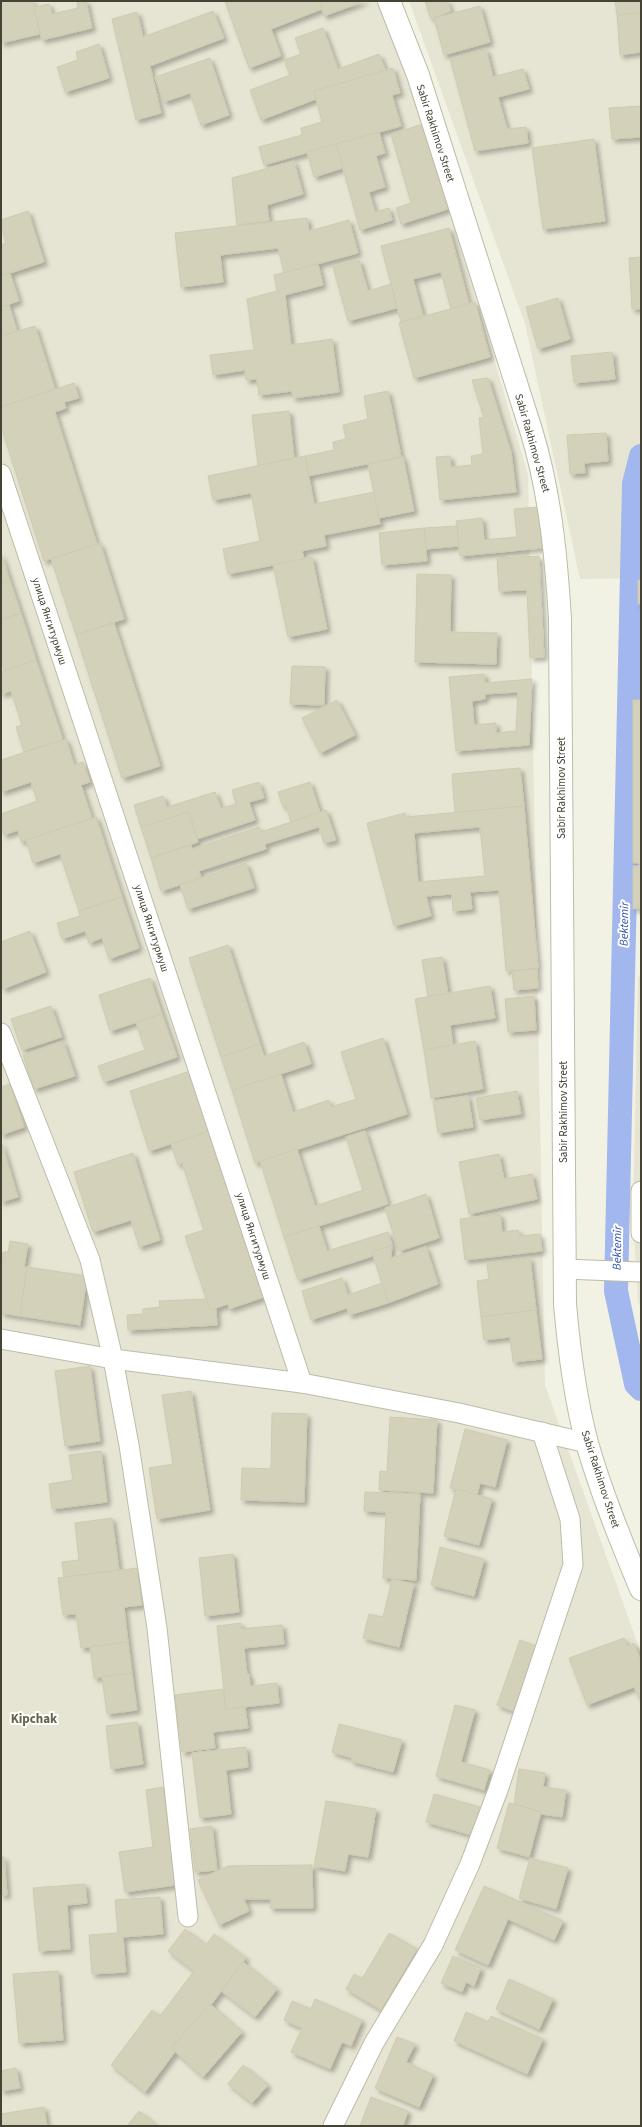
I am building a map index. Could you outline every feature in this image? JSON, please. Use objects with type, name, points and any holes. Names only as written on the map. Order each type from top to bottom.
[{"type":"street","name":"Sabir Rakhimov Street","points":[[389,1],[418,75],[531,430],[543,471],[551,513],[560,619],[564,1269],[568,1340],[587,1443],[624,1547],[641,1589]]},
{"type":"street","name":"улица Янгитурмуш","points":[[1,474],[302,1382]]},
{"type":"street","points":[[1,1033],[90,1260],[113,1358],[130,1445],[157,1628],[188,1916]]},
{"type":"street","points":[[641,1191],[641,1233]]},
{"type":"street","points":[[564,1269],[633,1271]]},
{"type":"street","points":[[1,1339],[113,1358],[302,1382],[459,1413],[587,1443]]},
{"type":"street","points":[[333,2126],[374,2044],[433,1945],[470,1864],[498,1790],[573,1565],[570,1519],[542,1432]]},
{"type":"shaded area","name":"Kipchak","points":[[1,1],[378,1],[413,97],[452,215],[528,475],[545,1385],[641,1653],[641,2126],[1,2126]]},
{"type":"shaded area","points":[[409,1],[641,1],[641,578],[580,579],[525,324]]},
{"type":"shaded area","points":[[641,976],[641,1308],[638,1300],[633,1215],[638,977]]},
{"type":"building","points":[[1,1],[33,1],[40,34],[1,43]]},
{"type":"building","points":[[77,1],[86,1],[92,28],[42,40],[34,7],[49,4],[52,14],[78,8]]},
{"type":"building","points":[[225,1],[319,1],[322,9],[271,29],[281,56],[249,68]]},
{"type":"building","points":[[319,1],[365,1],[324,16]]},
{"type":"building","points":[[425,1],[447,1],[451,11],[431,19]]},
{"type":"building","points":[[615,1],[641,1],[641,13],[617,15]]},
{"type":"building","points":[[480,6],[490,42],[444,55],[434,18]]},
{"type":"building","points":[[213,11],[224,38],[150,66],[161,113],[136,120],[112,19],[137,12],[143,37]]},
{"type":"building","points":[[641,13],[641,52],[620,55],[617,15]]},
{"type":"building","points":[[323,28],[338,69],[379,54],[386,71],[314,91],[316,99],[261,120],[250,90],[290,75],[284,60],[301,54],[295,38]]},
{"type":"building","points":[[99,44],[109,78],[65,92],[57,67],[78,60],[76,52]]},
{"type":"building","points":[[486,49],[493,77],[523,69],[529,89],[498,97],[507,129],[526,127],[528,143],[475,151],[450,59]]},
{"type":"building","points":[[210,58],[229,115],[201,125],[190,93],[164,102],[155,77]]},
{"type":"building","points":[[393,68],[400,93],[392,95],[401,126],[264,165],[259,147],[302,135],[301,128],[322,122],[314,91]]},
{"type":"building","points":[[641,106],[641,137],[612,139],[609,108]]},
{"type":"building","points":[[423,124],[448,209],[401,224],[396,208],[411,203],[391,134]]},
{"type":"building","points":[[379,132],[385,153],[376,156],[385,187],[369,192],[375,212],[389,208],[392,220],[360,230],[336,144]]},
{"type":"building","points":[[594,139],[605,221],[543,229],[532,148]]},
{"type":"building","points":[[336,144],[343,168],[314,177],[307,152]]},
{"type":"building","points":[[294,161],[303,194],[267,205],[269,221],[237,225],[232,178]]},
{"type":"building","points":[[28,211],[44,262],[1,276],[1,245],[6,243],[1,226],[1,220]]},
{"type":"building","points":[[307,218],[309,231],[349,220],[358,253],[284,273],[278,248],[220,255],[223,282],[181,287],[175,233]]},
{"type":"building","points":[[449,228],[469,304],[451,309],[441,272],[413,279],[423,316],[401,322],[381,246]]},
{"type":"building","points":[[641,257],[641,309],[632,309],[629,258]]},
{"type":"building","points":[[359,260],[368,291],[391,284],[397,308],[348,321],[333,267]]},
{"type":"building","points":[[318,264],[323,285],[285,295],[291,345],[332,339],[339,392],[293,398],[292,391],[259,395],[257,379],[246,380],[245,370],[213,375],[210,355],[254,350],[247,299],[277,291],[274,275]]},
{"type":"building","points":[[10,273],[19,301],[1,307],[1,276]]},
{"type":"building","points":[[558,298],[570,339],[538,349],[526,307]]},
{"type":"building","points":[[475,302],[490,357],[414,378],[399,323]]},
{"type":"building","points":[[9,305],[17,331],[1,336],[1,307]]},
{"type":"building","points":[[35,326],[55,389],[1,407],[1,336]]},
{"type":"building","points":[[612,352],[615,379],[574,383],[571,356]]},
{"type":"building","points":[[488,378],[511,452],[516,492],[440,500],[436,457],[450,456],[451,467],[472,465],[471,456],[483,454],[479,418],[484,418],[472,380]]},
{"type":"building","points":[[74,383],[79,398],[64,402],[66,408],[55,412],[97,544],[44,561],[1,426],[1,407]]},
{"type":"building","points":[[388,391],[401,457],[308,476],[305,456],[334,450],[333,442],[346,439],[343,425],[368,419],[364,396]]},
{"type":"building","points":[[289,411],[294,458],[258,466],[252,415]]},
{"type":"building","points":[[606,433],[608,461],[584,463],[585,473],[570,474],[567,435]]},
{"type":"building","points":[[305,456],[314,504],[374,492],[380,524],[324,535],[326,546],[302,551],[304,559],[228,574],[223,549],[260,541],[251,493],[213,500],[208,476]]},
{"type":"building","points":[[403,457],[414,511],[379,518],[368,464]]},
{"type":"building","points":[[538,507],[542,548],[460,556],[456,521],[482,518],[484,540],[517,537],[514,509]]},
{"type":"building","points":[[457,526],[459,546],[426,549],[424,528]]},
{"type":"building","points":[[424,528],[427,561],[382,565],[379,533]]},
{"type":"building","points":[[100,543],[124,619],[76,635],[51,559]]},
{"type":"building","points":[[1,553],[10,581],[1,584]]},
{"type":"building","points":[[539,556],[544,657],[530,658],[527,590],[499,591],[497,558]]},
{"type":"building","points":[[312,557],[327,629],[288,637],[273,565]]},
{"type":"building","points":[[417,574],[451,575],[450,632],[497,633],[496,664],[415,662]]},
{"type":"building","points":[[638,580],[641,580],[641,604],[638,604]]},
{"type":"building","points":[[10,581],[21,613],[1,620],[1,584]]},
{"type":"building","points":[[21,613],[36,660],[4,671],[1,660],[1,620]]},
{"type":"building","points":[[114,623],[160,766],[122,778],[76,635]]},
{"type":"building","points":[[36,660],[63,740],[24,752],[16,727],[22,725],[11,691],[1,694],[1,672]]},
{"type":"building","points":[[292,666],[325,667],[324,705],[290,704]]},
{"type":"building","points":[[484,674],[485,683],[532,679],[529,745],[456,751],[449,677]],"holes":[[[518,692],[516,731],[496,733],[496,723],[474,725],[472,701],[485,699],[485,694]]]},
{"type":"building","points":[[337,700],[355,735],[320,753],[302,718]]},
{"type":"building","points":[[633,700],[641,700],[641,863],[633,863]]},
{"type":"building","points":[[66,739],[74,765],[83,762],[90,782],[81,785],[92,818],[21,842],[18,830],[4,835],[1,827],[1,814],[37,801],[31,782],[1,792],[1,760]]},
{"type":"building","points":[[520,768],[524,806],[455,813],[452,774]]},
{"type":"building","points":[[259,782],[264,798],[249,802],[255,820],[197,839],[189,812],[141,827],[134,805],[163,796],[167,807],[215,792],[221,808],[236,804],[232,790]]},
{"type":"building","points":[[310,782],[320,812],[291,822],[286,806],[283,807],[278,792]]},
{"type":"building","points":[[524,806],[538,968],[506,971],[499,890],[470,892],[472,909],[453,911],[452,894],[426,896],[431,916],[394,926],[367,823],[405,813],[406,817]],"holes":[[[480,827],[485,876],[418,882],[414,833]]]},
{"type":"building","points":[[326,810],[336,840],[324,843],[319,827],[265,844],[266,849],[199,871],[201,878],[161,891],[151,858],[191,845],[192,849],[259,827],[261,832]]},
{"type":"building","points":[[189,812],[198,842],[151,858],[141,827]]},
{"type":"building","points":[[96,817],[122,897],[79,911],[60,854],[33,863],[26,840]]},
{"type":"building","points":[[246,863],[254,888],[188,909],[180,885]]},
{"type":"building","points":[[633,866],[641,866],[641,908],[633,909]]},
{"type":"building","points":[[122,897],[139,948],[109,959],[102,938],[89,943],[85,931],[62,939],[57,923],[80,916],[79,911]]},
{"type":"building","points":[[30,931],[46,972],[3,989],[1,983],[1,942]]},
{"type":"building","points":[[228,945],[260,1044],[221,1057],[189,958]]},
{"type":"building","points":[[442,957],[448,994],[428,997],[422,960]]},
{"type":"building","points":[[537,969],[538,988],[514,990],[512,971]]},
{"type":"building","points":[[150,978],[162,1014],[110,1031],[99,995]]},
{"type":"building","points":[[490,986],[495,1018],[450,1025],[453,1045],[424,1050],[415,999]]},
{"type":"building","points":[[534,996],[536,1030],[508,1032],[505,999]]},
{"type":"building","points":[[51,1006],[62,1037],[22,1050],[11,1019]]},
{"type":"building","points":[[162,1014],[177,1057],[104,1082],[98,1066],[145,1050],[136,1022]]},
{"type":"building","points":[[383,1038],[407,1114],[255,1163],[232,1090],[281,1074],[293,1112],[329,1100],[331,1107],[356,1099],[341,1052]]},
{"type":"building","points":[[63,1041],[75,1076],[34,1089],[23,1055]]},
{"type":"building","points":[[475,1041],[483,1089],[431,1098],[424,1050]]},
{"type":"building","points":[[304,1042],[311,1064],[232,1090],[221,1057],[260,1044],[264,1056]]},
{"type":"building","points":[[190,1071],[210,1131],[149,1151],[130,1091]]},
{"type":"building","points":[[10,1084],[24,1127],[1,1135],[1,1087]]},
{"type":"building","points":[[517,1091],[521,1114],[480,1120],[476,1098]]},
{"type":"building","points":[[468,1096],[473,1127],[438,1133],[433,1101]]},
{"type":"building","points":[[210,1131],[264,1297],[229,1309],[228,1304],[210,1310],[185,1236],[204,1230],[182,1163],[178,1165],[171,1144]]},
{"type":"building","points":[[365,1131],[388,1204],[284,1237],[260,1161],[297,1149],[315,1206],[363,1190],[346,1137]]},
{"type":"building","points":[[1,1141],[18,1197],[1,1202]]},
{"type":"building","points":[[133,1153],[160,1240],[139,1247],[131,1220],[93,1232],[74,1172]]},
{"type":"building","points":[[499,1154],[504,1179],[532,1174],[537,1199],[469,1214],[459,1162]]},
{"type":"building","points":[[426,1194],[439,1238],[399,1251],[385,1208]]},
{"type":"building","points":[[500,1214],[502,1232],[518,1230],[519,1236],[540,1234],[542,1251],[465,1260],[460,1219]]},
{"type":"building","points":[[319,1226],[327,1251],[388,1232],[392,1245],[372,1252],[373,1256],[298,1280],[284,1237]]},
{"type":"building","points":[[10,1241],[28,1244],[24,1267],[27,1267],[20,1316],[1,1313],[1,1266],[3,1252],[8,1252]]},
{"type":"building","points":[[392,1245],[391,1258],[426,1247],[438,1284],[388,1303],[372,1252]]},
{"type":"building","points":[[530,1258],[536,1310],[481,1317],[477,1281],[489,1279],[487,1264]]},
{"type":"building","points":[[27,1267],[87,1276],[80,1325],[20,1316]]},
{"type":"building","points":[[342,1278],[348,1295],[382,1283],[388,1303],[349,1315],[347,1308],[311,1320],[302,1291]]},
{"type":"building","points":[[206,1299],[210,1310],[216,1308],[217,1325],[128,1330],[127,1315],[143,1314],[143,1309],[160,1307],[159,1301]]},
{"type":"building","points":[[536,1310],[542,1359],[513,1362],[510,1337],[484,1340],[481,1317]]},
{"type":"building","points":[[90,1366],[100,1441],[65,1446],[55,1371]]},
{"type":"building","points":[[191,1391],[210,1510],[157,1519],[149,1468],[173,1464],[162,1395]]},
{"type":"building","points":[[272,1413],[307,1414],[304,1502],[241,1500],[242,1468],[271,1469]]},
{"type":"building","points":[[390,1417],[437,1420],[433,1493],[379,1490],[380,1471],[387,1472]]},
{"type":"building","points":[[465,1429],[507,1440],[495,1487],[480,1483],[477,1495],[450,1488]]},
{"type":"building","points":[[101,1451],[107,1502],[52,1509],[49,1484],[73,1480],[69,1455]]},
{"type":"building","points":[[456,1489],[492,1499],[479,1545],[444,1536]]},
{"type":"building","points":[[365,1492],[420,1494],[416,1580],[383,1578],[386,1512],[364,1511]]},
{"type":"building","points":[[112,1518],[119,1570],[64,1577],[62,1562],[79,1560],[75,1523]]},
{"type":"building","points":[[440,1547],[484,1559],[474,1596],[431,1585]]},
{"type":"building","points":[[233,1554],[239,1612],[205,1616],[199,1558]]},
{"type":"building","points":[[137,1568],[142,1605],[124,1607],[128,1642],[81,1648],[76,1614],[63,1615],[58,1578]]},
{"type":"building","points":[[392,1579],[414,1584],[399,1647],[363,1638],[369,1614],[383,1617]]},
{"type":"building","points":[[241,1623],[241,1629],[282,1625],[284,1644],[244,1648],[250,1686],[277,1683],[279,1703],[226,1709],[217,1626]]},
{"type":"building","points":[[624,1638],[627,1646],[634,1643],[641,1661],[641,1697],[639,1698],[634,1687],[587,1705],[569,1658]]},
{"type":"building","points":[[520,1640],[539,1647],[516,1712],[497,1705]]},
{"type":"building","points":[[128,1642],[132,1673],[94,1678],[90,1647]]},
{"type":"building","points":[[132,1673],[137,1710],[107,1714],[102,1677]]},
{"type":"building","points":[[223,1689],[226,1709],[245,1707],[248,1728],[213,1732],[215,1748],[182,1752],[175,1695]]},
{"type":"building","points":[[455,1705],[475,1710],[461,1762],[490,1770],[484,1790],[436,1776]]},
{"type":"building","points":[[137,1722],[143,1764],[111,1769],[106,1726]]},
{"type":"building","points":[[339,1724],[402,1740],[393,1772],[351,1761],[352,1758],[332,1752]]},
{"type":"building","points":[[246,1747],[248,1767],[226,1770],[231,1814],[200,1818],[192,1753]]},
{"type":"building","points":[[519,1769],[545,1773],[543,1787],[566,1790],[562,1817],[541,1814],[541,1812],[514,1804]]},
{"type":"building","points":[[163,1787],[176,1885],[125,1892],[119,1852],[153,1847],[146,1790]]},
{"type":"building","points":[[434,1794],[483,1808],[475,1836],[426,1822]]},
{"type":"building","points":[[326,1801],[376,1809],[368,1857],[348,1854],[345,1871],[314,1866]]},
{"type":"building","points":[[509,1803],[541,1812],[529,1857],[497,1848]]},
{"type":"building","points":[[212,1826],[217,1870],[195,1872],[190,1829]]},
{"type":"building","points":[[1,1857],[4,1857],[7,1895],[1,1895]]},
{"type":"building","points":[[530,1858],[568,1868],[556,1909],[519,1898]]},
{"type":"building","points":[[312,1865],[313,1908],[270,1908],[271,1899],[244,1899],[249,1911],[219,1925],[198,1880],[228,1866]]},
{"type":"building","points":[[85,1884],[87,1903],[67,1905],[70,1949],[39,1951],[33,1888]]},
{"type":"building","points":[[484,1886],[563,1921],[554,1940],[508,1919],[488,1965],[455,1950]]},
{"type":"building","points":[[160,1897],[163,1934],[123,1937],[126,1972],[92,1974],[89,1935],[118,1933],[115,1900]]},
{"type":"building","points":[[185,1929],[206,1945],[214,1934],[246,1958],[211,2005],[171,2048],[175,2052],[145,2092],[111,2065],[152,2010],[160,2016],[194,1971],[168,1951]]},
{"type":"building","points":[[389,1933],[417,1949],[381,2010],[346,1989],[354,1974],[362,1979]]},
{"type":"building","points":[[453,1956],[481,1968],[474,1986],[466,1982],[462,1992],[441,1983]]},
{"type":"building","points":[[243,1962],[277,1989],[255,2017],[221,1991]]},
{"type":"building","points":[[58,1971],[63,2040],[19,2043],[13,1974]]},
{"type":"building","points":[[509,1979],[553,1999],[539,2029],[496,2009]]},
{"type":"building","points":[[315,1999],[362,2020],[351,2046],[342,2042],[330,2069],[291,2052],[302,2028],[284,2020],[292,2001],[311,2009]]},
{"type":"building","points":[[210,2004],[242,2032],[203,2077],[171,2048]]},
{"type":"building","points":[[466,2012],[488,2022],[491,2016],[543,2039],[527,2074],[454,2041]]},
{"type":"building","points":[[397,2037],[415,2044],[406,2062],[433,2075],[419,2107],[375,2088]]},
{"type":"building","points":[[243,2065],[268,2085],[252,2103],[228,2084]]},
{"type":"building","points":[[16,2068],[20,2088],[1,2091],[1,2071]]},
{"type":"building","points":[[371,2097],[408,2111],[403,2126],[360,2126]]},
{"type":"building","points":[[44,2107],[47,2126],[1,2126],[1,2114]]},
{"type":"building","points":[[139,2111],[158,2126],[127,2126]]},
{"type":"waterway","name":"Bektemir","points":[[641,456],[634,484],[616,1291],[636,1384],[641,1389]]},
{"type":"district","name":"Kipchak","points":[[34,1718]]}]
